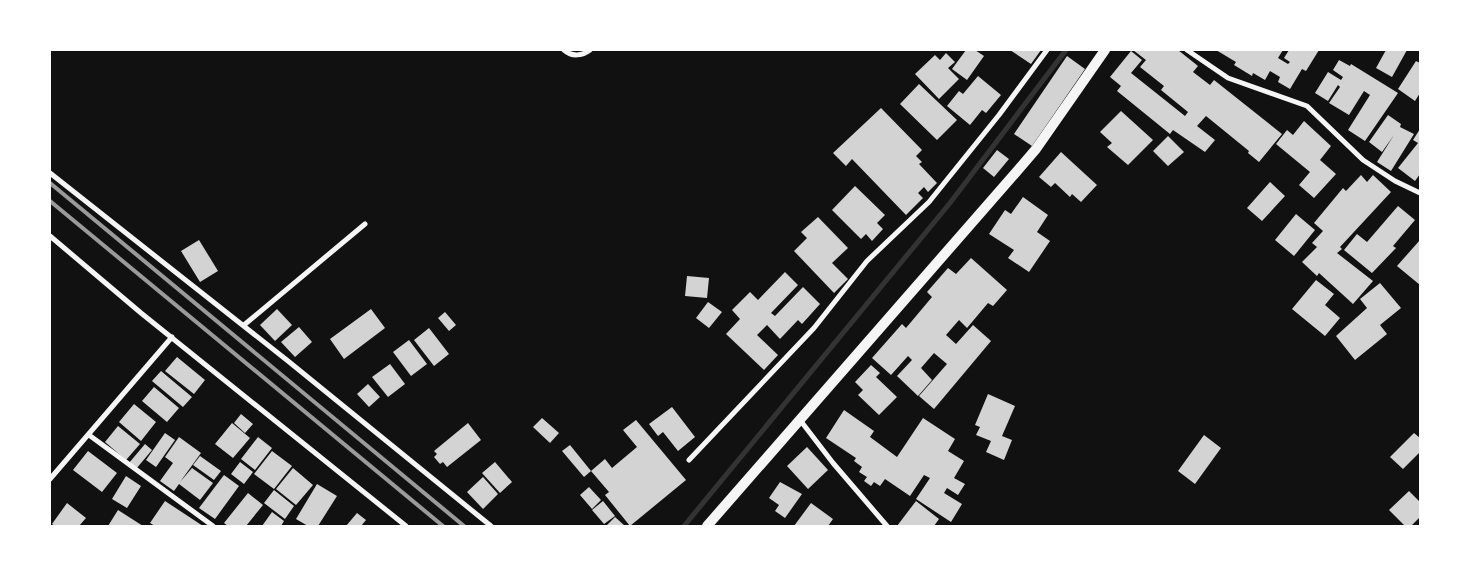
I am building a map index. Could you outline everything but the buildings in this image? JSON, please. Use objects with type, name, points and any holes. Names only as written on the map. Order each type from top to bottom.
[{"type":"main road","points":[[707,526],[1024,163],[1105,50]]},
{"type":"street","points":[[564,50],[568,54],[576,55],[590,50]]},
{"type":"street","points":[[690,460],[814,328],[867,261],[929,202],[999,115],[1047,50]]},
{"type":"street","points":[[1187,50],[1228,78],[1307,106],[1363,160],[1394,181],[1420,193]]},
{"type":"street","points":[[50,173],[244,325],[491,526]]},
{"type":"street","points":[[244,325],[365,224]]},
{"type":"street","points":[[50,236],[406,526]]},
{"type":"street","points":[[50,479],[172,337]]},
{"type":"street","points":[[799,419],[886,526]]},
{"type":"street","points":[[89,434],[213,526]]},
{"type":"waterway","points":[[684,526],[950,203],[1066,50]]},
{"type":"railway","points":[[50,183],[464,526]]},
{"type":"railway","points":[[50,201],[443,526]]}]
